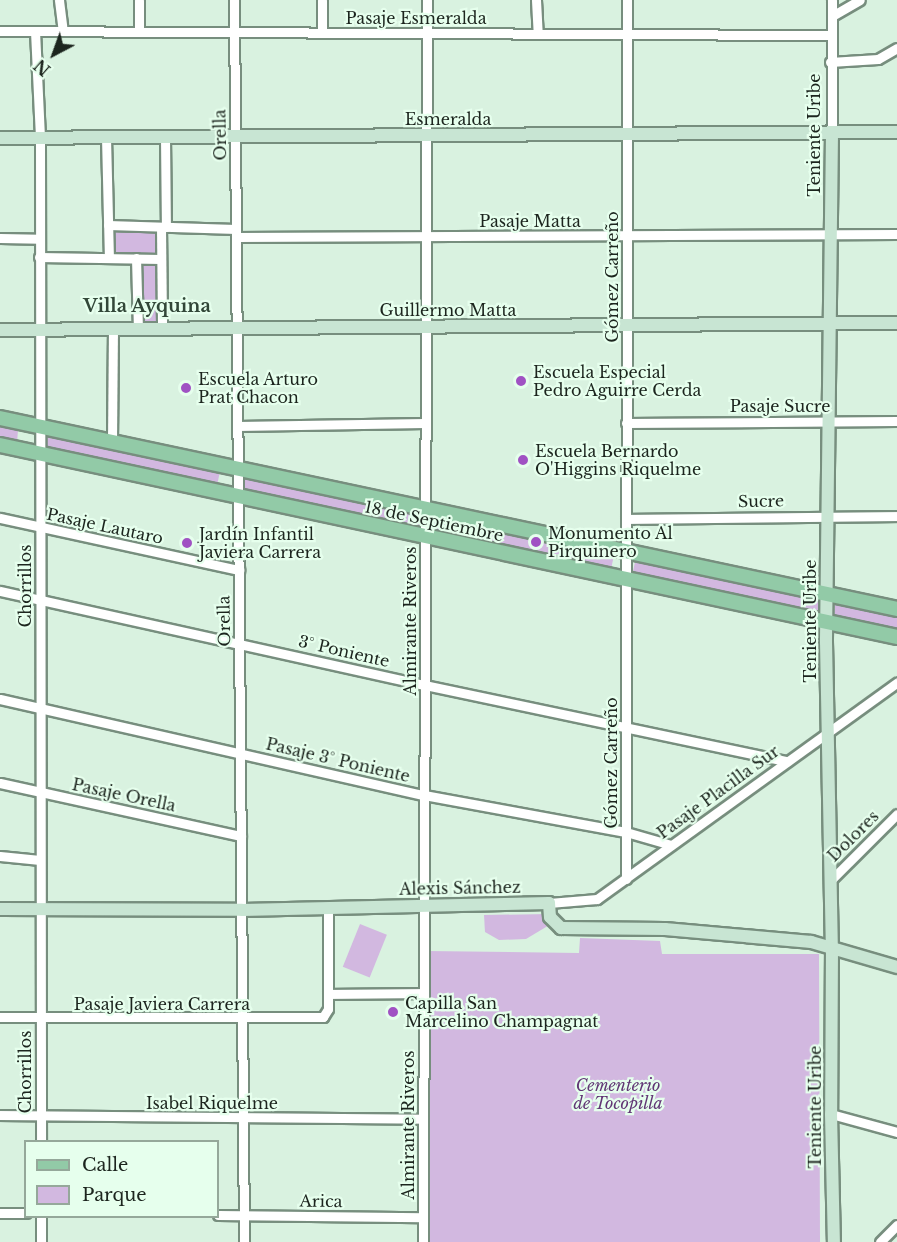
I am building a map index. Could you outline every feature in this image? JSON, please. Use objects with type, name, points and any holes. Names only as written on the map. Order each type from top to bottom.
[{"type":"main road","name":"18 de Septiembre","points":[[0,418],[897,609]]},
{"type":"main road","name":"18 de Septiembre","points":[[0,445],[897,637]]},
{"type":"street","points":[[59,0],[63,31]]},
{"type":"street","points":[[139,0],[139,32]]},
{"type":"street","name":"Orella","points":[[234,0],[241,643],[244,1242]]},
{"type":"street","points":[[322,0],[322,33]]},
{"type":"street","name":"Almirante Riveros","points":[[423,1242],[427,0]]},
{"type":"street","points":[[536,0],[538,34]]},
{"type":"street","name":"Gómez Carreño","points":[[626,879],[627,0]]},
{"type":"street","name":"Teniente Uribe","points":[[832,0],[826,735],[831,880],[831,1114],[834,1242]]},
{"type":"street","points":[[832,16],[860,0]]},
{"type":"street","name":"Pasaje Esmeralda","points":[[0,31],[831,35]]},
{"type":"street","name":"Chorrillos","points":[[35,31],[40,138],[41,1140]]},
{"type":"street","points":[[830,62],[878,59],[897,48]]},
{"type":"street","name":"Esmeralda","points":[[0,138],[897,132]]},
{"type":"street","points":[[106,137],[109,257]]},
{"type":"street","points":[[162,328],[161,259],[165,137]]},
{"type":"street","name":"Pasaje Matta","points":[[108,225],[236,233],[426,236],[897,234]]},
{"type":"street","points":[[0,238],[39,239]]},
{"type":"street","points":[[39,257],[161,259]]},
{"type":"street","points":[[136,258],[138,329]]},
{"type":"street","name":"Guillermo Matta","points":[[0,330],[897,323]]},
{"type":"street","points":[[112,442],[113,329]]},
{"type":"street","name":"Pasaje Sucre","points":[[626,423],[897,421]]},
{"type":"street","points":[[237,426],[425,423]]},
{"type":"street","name":"Sucre","points":[[626,519],[897,516]]},
{"type":"street","name":"Pasaje Lautaro","points":[[0,518],[239,570]]},
{"type":"street","name":"3° Poniente","points":[[0,591],[425,685],[787,761]]},
{"type":"street","name":"Pasaje Placilla Sur","points":[[549,903],[590,902],[626,879],[897,683]]},
{"type":"street","name":"Pasaje 3° Poniente","points":[[0,699],[424,795],[626,832],[670,845]]},
{"type":"street","name":"Pasaje Orella","points":[[0,783],[241,836]]},
{"type":"street","name":"Dolores","points":[[831,880],[897,814]]},
{"type":"street","points":[[0,856],[40,860]]},
{"type":"street","points":[[549,903],[552,922],[567,929],[665,929],[735,933],[811,942],[897,967]]},
{"type":"street","name":"Alexis Sánchez","points":[[0,909],[242,910],[424,904],[549,903]]},
{"type":"street","points":[[328,907],[328,994],[424,993]]},
{"type":"street","name":"Pasaje Javiera Carrera","points":[[0,1017],[243,1019],[323,1017],[328,1009],[328,994]]},
{"type":"street","points":[[831,1114],[897,1132]]},
{"type":"street","name":"Isabel Riquelme","points":[[0,1115],[423,1119]]},
{"type":"street","points":[[0,1213],[24,1213]]},
{"type":"street","name":"Arica","points":[[219,1215],[423,1217]]},
{"type":"street","points":[[41,1218],[41,1242]]},
{"type":"street","points":[[879,1242],[897,1225]]},
{"type":"green space","points":[[113,232],[159,233],[159,255],[113,254]]},
{"type":"green space","points":[[143,265],[158,265],[158,324],[143,324]]},
{"type":"green space","points":[[0,425],[18,429],[17,444],[0,440]]},
{"type":"green space","points":[[47,434],[220,471],[217,485],[44,449]]},
{"type":"green space","points":[[245,477],[424,515],[423,530],[245,490]]},
{"type":"green space","points":[[434,517],[614,555],[611,571],[431,533]]},
{"type":"green space","points":[[635,562],[821,602],[818,614],[632,575]]},
{"type":"green space","points":[[835,604],[897,617],[897,631],[834,616]]},
{"type":"green space","points":[[549,914],[551,924],[526,939],[499,940],[485,932],[484,915]]},
{"type":"green space","points":[[360,924],[387,935],[370,978],[343,967]]},
{"type":"green space","name":"Cementerio de Tocopilla","points":[[580,938],[660,941],[662,954],[819,954],[820,1242],[429,1242],[426,951],[579,953]]},
{"type":"place","name":"Escuela Especial Pedro Aguirre Cerda","points":[[521,381]]},
{"type":"place","name":"Escuela Arturo Prat Chacon","points":[[186,388]]},
{"type":"place","name":"Escuela Bernardo O'Higgins Riquelme","points":[[523,460]]},
{"type":"place","name":"Monumento Al Pirquinero","points":[[536,542]]},
{"type":"place","name":"Jardín Infantil Javiera Carrera","points":[[187,543]]},
{"type":"place","name":"Capilla San Marcelino Champagnat","points":[[393,1012]]},
{"type":"district","name":"Villa Ayquina","points":[[147,306]]}]
